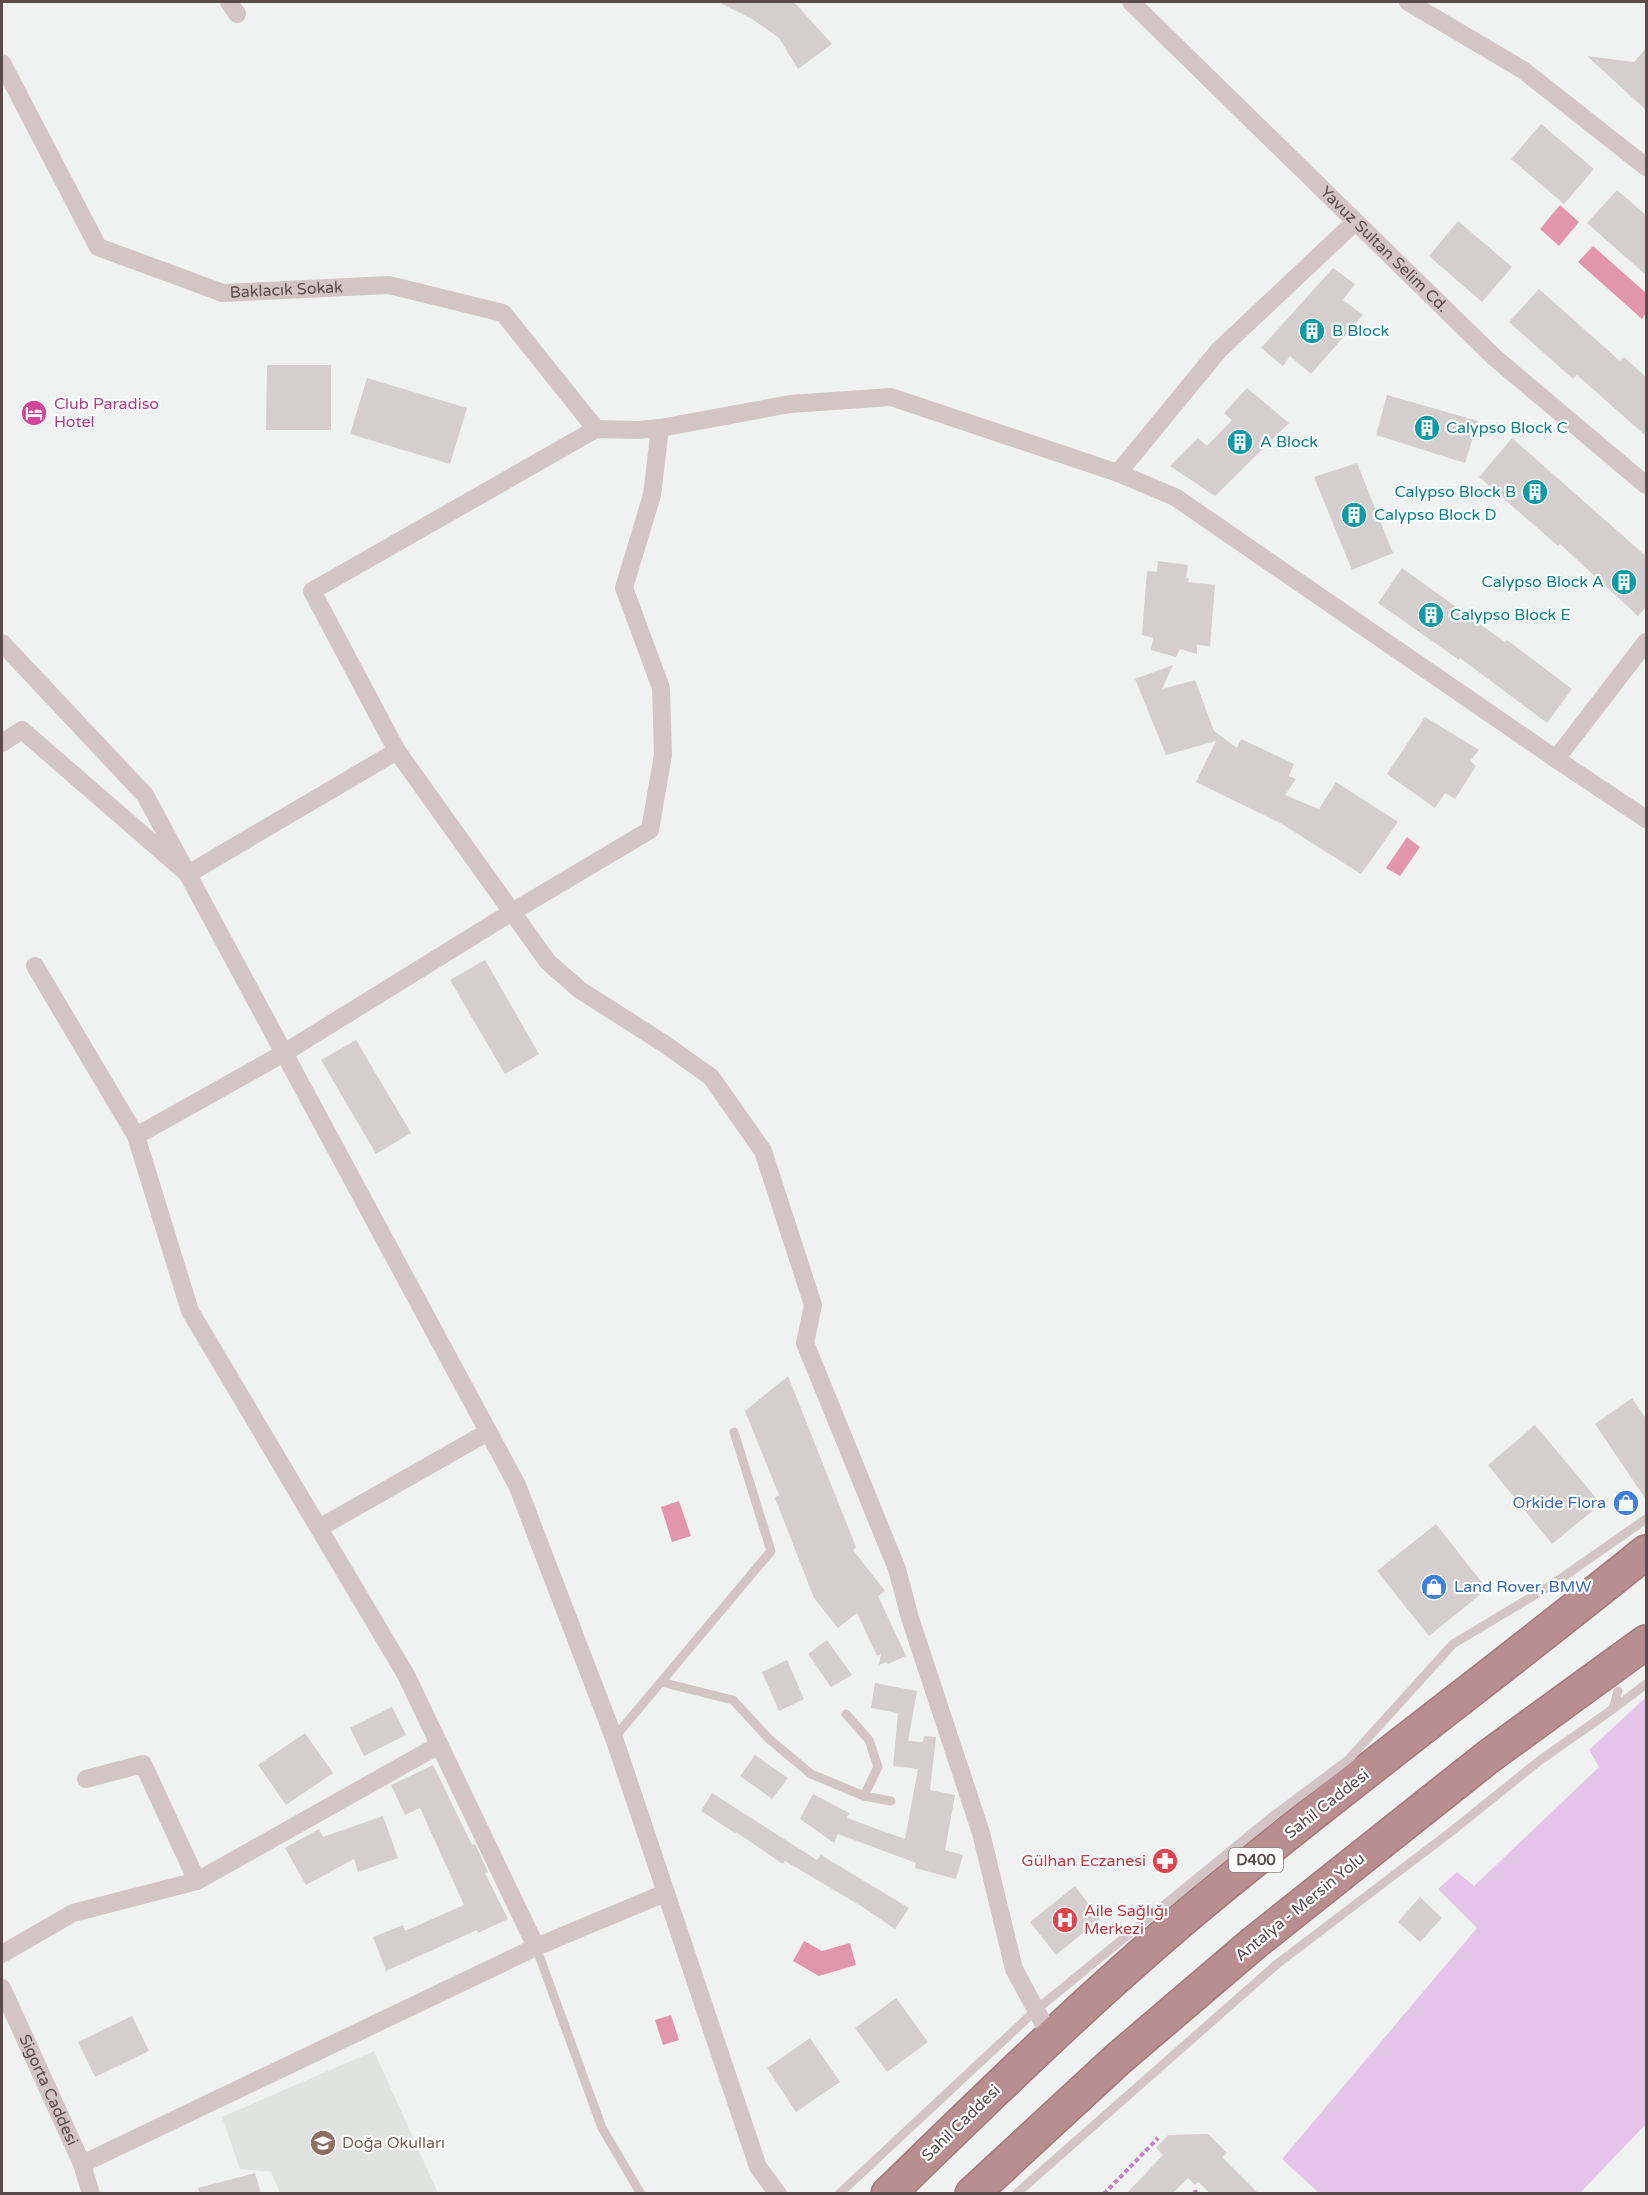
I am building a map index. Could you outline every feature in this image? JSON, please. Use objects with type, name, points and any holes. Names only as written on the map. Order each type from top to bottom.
[{"type":"highway","name":"Sahil Caddesi","points":[[888,2193],[1043,2023],[1229,1881],[1647,1552]]},
{"type":"highway","name":"Antalya - Mersin Yolu","points":[[972,2193],[1118,2059],[1254,1943],[1488,1757],[1647,1642]]},
{"type":"street","name":"Yavuz Sultan Selim Cd.","points":[[1131,2],[1494,357],[1647,485]]},
{"type":"street","points":[[1408,2],[1524,70],[1647,167]]},
{"type":"street","name":"Baklacık Sokak","points":[[2,63],[98,247],[223,293],[389,285],[503,313],[596,429]]},
{"type":"street","points":[[1118,473],[1219,350],[1355,222]]},
{"type":"street","points":[[1043,2023],[1014,1969],[981,1833],[910,1618],[897,1569],[805,1343],[813,1305],[763,1151],[711,1077],[580,990],[548,962],[397,751],[312,591],[596,429],[660,428],[790,404],[891,397],[1118,473],[1175,497],[1647,819]]},
{"type":"street","points":[[136,1136],[284,1053],[650,830],[663,755],[661,688],[624,588],[652,495],[660,428]]},
{"type":"street","points":[[1556,759],[1647,642]]},
{"type":"street","points":[[2,643],[145,795],[517,1485],[614,1738],[758,2167],[778,2193]]},
{"type":"street","points":[[2,743],[22,730],[188,874]]},
{"type":"street","points":[[188,874],[397,751]]},
{"type":"street","points":[[35,966],[136,1136],[190,1311],[406,1675],[536,1947]]},
{"type":"street","points":[[319,1528],[488,1432]]},
{"type":"street","points":[[2,1954],[73,1913],[197,1881],[439,1744]]},
{"type":"street","points":[[86,1779],[143,1764],[197,1881]]},
{"type":"street","points":[[82,2164],[536,1947],[665,1893]]},
{"type":"street","name":"Sigorta Caddesi","points":[[2,1988],[82,2164],[91,2193]]},
{"type":"lane","points":[[614,1738],[771,1551],[734,1432]]},
{"type":"lane","points":[[839,2193],[1043,2023],[1273,1816],[1348,1760],[1454,1644],[1553,1584],[1647,1519]]},
{"type":"lane","points":[[661,1682],[733,1700],[769,1739],[811,1774],[864,1796],[891,1801]]},
{"type":"lane","points":[[1016,2193],[1277,1964],[1452,1831],[1539,1761],[1647,1684]]},
{"type":"lane","points":[[1613,1709],[1618,1691]]},
{"type":"lane","points":[[846,1714],[869,1740],[878,1767],[864,1796]]},
{"type":"lane","points":[[536,1947],[602,2128],[641,2193]]},
{"type":"path","points":[[1104,2193],[1158,2138]]},
{"type":"shaded area","points":[[1560,205],[1579,222],[1559,246],[1540,229]]},
{"type":"shaded area","points":[[1593,246],[1646,293],[1646,313],[1642,319],[1578,262]]},
{"type":"shaded area","points":[[1407,837],[1420,847],[1400,876],[1386,868]]},
{"type":"shaded area","points":[[679,1501],[691,1536],[672,1542],[661,1507]]},
{"type":"shaded area","points":[[1646,1697],[1646,2124],[1580,2193],[1319,2193],[1282,2159],[1477,1928],[1438,1889],[1457,1872],[1474,1886],[1599,1767],[1589,1750]]},
{"type":"shaded area","points":[[804,1941],[822,1951],[850,1943],[856,1965],[819,1976],[793,1961]]},
{"type":"shaded area","points":[[671,2015],[679,2040],[663,2045],[655,2020]]},
{"type":"shaded area","name":"Doğa Okulları","points":[[374,2051],[438,2193],[280,2193],[271,2172],[240,2169],[222,2117]]},
{"type":"building","points":[[718,2],[794,2],[832,44],[798,69],[779,38],[752,19]]},
{"type":"building","points":[[1647,47],[1647,111],[1587,56],[1634,62]]},
{"type":"building","points":[[1541,124],[1594,169],[1564,204],[1511,159]]},
{"type":"building","points":[[1617,190],[1647,216],[1647,276],[1587,223]]},
{"type":"building","points":[[1458,221],[1512,267],[1482,302],[1429,256]]},
{"type":"building","name":"B Block","points":[[1333,268],[1355,284],[1343,300],[1363,315],[1311,374],[1290,356],[1283,366],[1261,348]]},
{"type":"building","points":[[1539,289],[1620,361],[1624,357],[1647,378],[1647,437],[1577,375],[1573,379],[1509,322]]},
{"type":"building","points":[[267,365],[331,365],[331,430],[266,430]]},
{"type":"building","points":[[367,378],[467,408],[450,464],[350,434]]},
{"type":"building","name":"A Block","points":[[1247,388],[1289,423],[1215,496],[1170,466],[1198,438],[1207,446],[1232,420],[1224,413]]},
{"type":"building","name":"Calypso Block C","points":[[1387,395],[1478,421],[1465,463],[1376,435]]},
{"type":"building","points":[[1512,438],[1647,557],[1647,606],[1638,616],[1560,544],[1558,546],[1479,477]]},
{"type":"building","name":"Calypso Block D","points":[[1357,463],[1393,553],[1352,570],[1314,477]]},
{"type":"building","points":[[1158,561],[1188,565],[1186,578],[1189,578],[1188,582],[1215,585],[1210,646],[1197,645],[1197,654],[1180,649],[1176,657],[1151,650],[1153,638],[1142,635],[1147,571],[1157,572]]},
{"type":"building","points":[[1402,568],[1505,642],[1507,640],[1572,689],[1547,723],[1460,658],[1459,660],[1378,603]]},
{"type":"building","points":[[1173,665],[1162,689],[1195,680],[1214,731],[1237,748],[1241,739],[1294,764],[1289,776],[1296,779],[1285,795],[1319,809],[1336,782],[1398,822],[1361,874],[1282,824],[1196,782],[1216,741],[1166,755],[1135,679]]},
{"type":"building","points":[[1425,717],[1479,750],[1470,761],[1476,766],[1455,799],[1445,793],[1435,808],[1387,774]]},
{"type":"building","points":[[485,960],[539,1054],[505,1074],[450,980]]},
{"type":"building","points":[[356,1040],[411,1133],[376,1154],[321,1060]]},
{"type":"building","points":[[788,1376],[856,1547],[853,1550],[885,1591],[878,1596],[906,1656],[888,1664],[886,1662],[879,1665],[881,1654],[877,1656],[857,1613],[838,1628],[814,1598],[775,1498],[779,1495],[745,1411]]},
{"type":"building","points":[[1632,1398],[1647,1420],[1647,1501],[1595,1424]]},
{"type":"building","points":[[1535,1425],[1601,1504],[1552,1544],[1488,1465]]},
{"type":"building","points":[[1436,1524],[1487,1589],[1429,1636],[1377,1571]]},
{"type":"building","points":[[827,1640],[852,1675],[831,1687],[808,1654]]},
{"type":"building","points":[[787,1660],[804,1699],[779,1711],[762,1672]]},
{"type":"building","points":[[875,1683],[917,1691],[908,1741],[923,1742],[924,1736],[936,1737],[930,1790],[955,1795],[945,1850],[963,1855],[956,1879],[915,1868],[916,1863],[838,1834],[834,1843],[800,1819],[813,1794],[849,1813],[847,1818],[905,1839],[918,1769],[893,1766],[898,1713],[871,1708]]},
{"type":"building","points":[[392,1707],[406,1735],[364,1756],[350,1728]]},
{"type":"building","points":[[305,1733],[333,1773],[286,1805],[258,1765]]},
{"type":"building","points":[[755,1755],[788,1778],[772,1799],[740,1776]]},
{"type":"building","points":[[433,1765],[472,1845],[475,1844],[488,1872],[485,1873],[508,1919],[478,1933],[477,1930],[386,1971],[373,1937],[403,1925],[405,1931],[464,1905],[420,1808],[405,1815],[391,1785]]},
{"type":"building","points":[[712,1793],[817,1860],[821,1855],[909,1908],[895,1929],[785,1861],[783,1864],[701,1811]]},
{"type":"building","points":[[383,1816],[398,1858],[358,1872],[354,1859],[306,1885],[285,1848],[319,1829],[323,1837]]},
{"type":"building","name":"Aile Sağlığı Merkezi","points":[[1075,1886],[1100,1919],[1056,1955],[1030,1922]]},
{"type":"building","points":[[1420,1897],[1442,1918],[1420,1942],[1398,1922]]},
{"type":"building","points":[[896,1998],[928,2042],[887,2072],[855,2028]]},
{"type":"building","points":[[132,2016],[149,2051],[95,2077],[78,2042]]},
{"type":"building","points":[[810,2038],[840,2082],[796,2112],[767,2068]]},
{"type":"building","points":[[1208,2134],[1227,2153],[1222,2157],[1258,2193],[1210,2193],[1198,2182],[1195,2185],[1188,2178],[1173,2193],[1127,2193],[1163,2155],[1156,2148],[1168,2135]]},
{"type":"building","points":[[255,2173],[261,2193],[199,2193],[198,2188]]},
{"type":"place","name":"B Block","points":[[1312,331]]},
{"type":"place","name":"Club Paradiso Hotel","points":[[34,413]]},
{"type":"place","name":"Calypso Block C","points":[[1427,428]]},
{"type":"place","name":"A Block","points":[[1240,442]]},
{"type":"place","name":"Calypso Block B","points":[[1535,492]]},
{"type":"place","name":"Calypso Block D","points":[[1354,515]]},
{"type":"place","name":"Calypso Block A","points":[[1624,582]]},
{"type":"place","name":"Calypso Block E","points":[[1431,615]]},
{"type":"place","name":"Orkide Flora","points":[[1626,1503]]},
{"type":"place","name":"Land Rover, BMW","points":[[1434,1587]]},
{"type":"place","name":"Gülhan Eczanesi","points":[[1165,1861]]},
{"type":"place","name":"Aile Sağlığı Merkezi","points":[[1065,1920]]},
{"type":"place","name":"Doğa Okulları","points":[[323,2143]]}]
